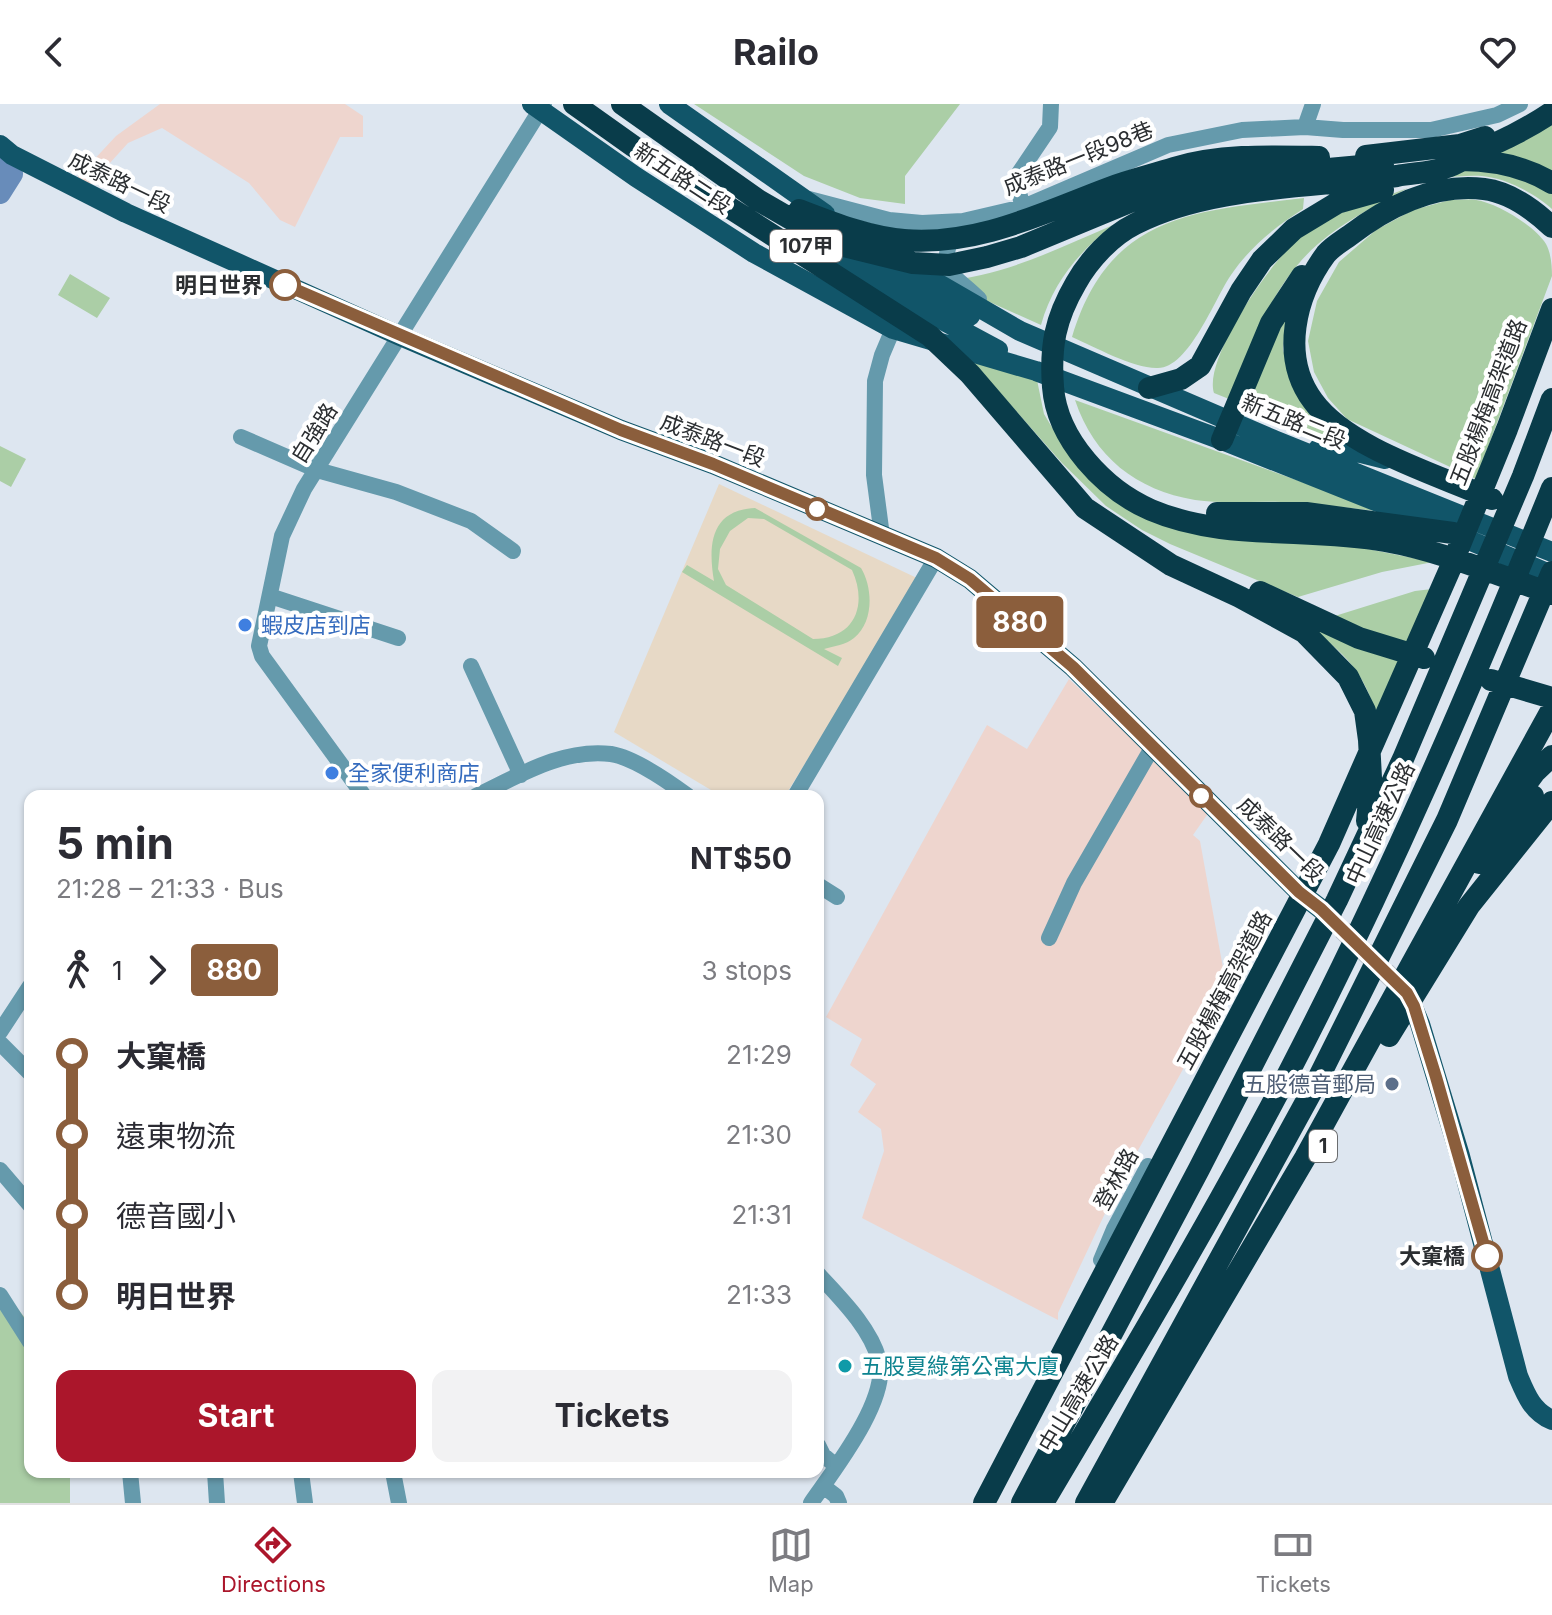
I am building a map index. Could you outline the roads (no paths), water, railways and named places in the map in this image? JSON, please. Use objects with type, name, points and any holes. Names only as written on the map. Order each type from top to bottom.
[{"type":"highway","points":[[574,104],[646,154],[930,336],[961,364],[1085,508],[1171,565],[1240,597],[1304,632],[1348,677],[1365,711],[1371,778],[1369,813],[1355,859],[1329,905]]},
{"type":"highway","points":[[622,104],[758,200],[844,246],[913,263],[949,265],[1021,247],[1144,196],[1218,179],[1466,160],[1534,172],[1552,183]]},
{"type":"highway","points":[[712,166],[780,202],[846,229],[904,240],[952,239],[1021,224],[1113,187],[1176,167],[1225,159],[1365,156],[1460,145],[1489,136],[1552,106]]},
{"type":"highway","points":[[1149,388],[1181,379],[1200,366],[1241,291],[1262,260],[1294,229],[1337,203],[1444,168],[1552,112]]},
{"type":"highway","points":[[1444,168],[1354,182],[1234,195],[1183,206],[1134,224],[1098,252],[1081,274],[1060,314],[1052,343],[1054,398],[1082,456],[1093,469],[1126,497],[1174,518],[1214,526],[1385,541],[1456,560],[1552,594]]},
{"type":"highway","points":[[1226,430],[1271,323],[1299,280],[1327,252],[1369,221],[1407,200],[1458,189],[1486,189],[1508,196],[1538,214],[1552,227]]},
{"type":"highway","points":[[1327,252],[1303,293],[1293,343],[1298,374],[1313,401],[1342,430],[1416,467],[1552,525]]},
{"type":"highway","points":[[883,305],[934,331],[976,371],[1086,498],[1146,538],[1359,638],[1552,698]]},
{"type":"highway","name":"五股楊梅高架道路","points":[[984,1499],[1329,844],[1450,569],[1552,309]]},
{"type":"highway","points":[[1022,1503],[1199,1169],[1403,759],[1523,476],[1552,399]]},
{"type":"highway","points":[[1093,469],[1168,506],[1199,513],[1306,513],[1453,533]]},
{"type":"highway","name":"中山高速公路","points":[[1043,1503],[1134,1350],[1289,1072],[1420,801],[1549,495]]},
{"type":"highway","name":"1","points":[[1086,1503],[1313,1089],[1447,820],[1552,574]]},
{"type":"highway","points":[[1103,1503],[1305,1158],[1552,709]]},
{"type":"highway","points":[[1424,943],[1509,806],[1535,772],[1552,756]]},
{"type":"highway","points":[[1424,943],[1474,870],[1517,814],[1552,776]]},
{"type":"highway","name":"1","points":[[1115,1503],[1346,1107],[1469,906],[1552,802]]},
{"type":"main road","name":"新五路二段","points":[[587,104],[646,146],[813,251],[1036,371]]},
{"type":"main road","name":"新五路二段","points":[[613,104],[821,239],[909,287],[971,316],[1020,331],[1149,388],[1226,430],[1453,533],[1552,574]]},
{"type":"main road","name":"新五路二段","points":[[669,104],[796,195],[924,277],[1020,331]]},
{"type":"main road","name":"新五路二段","points":[[539,106],[636,177],[754,253],[893,329],[1226,430],[1293,447],[1552,552]]},
{"type":"main road","name":"成泰路一段","points":[[0,145],[12,155],[126,213],[400,336],[936,558],[970,579],[1061,657],[1299,892],[1329,905]]},
{"type":"main road","points":[[1293,447],[1361,453],[1416,467]]},
{"type":"main road","points":[[1407,993],[1420,1024],[1460,1156],[1518,1376],[1528,1399],[1548,1419]]},
{"type":"street","points":[[1023,207],[1015,179],[1050,127],[1051,104]]},
{"type":"street","points":[[1305,127],[1313,104]]},
{"type":"street","name":"成泰路一段98巷","points":[[796,195],[889,220],[922,223],[963,221],[1023,207],[1168,145],[1242,130],[1305,127],[1431,130],[1485,118],[1520,104]]},
{"type":"street","name":"自強路","points":[[360,790],[262,656],[259,646],[282,536],[304,489],[539,106]]},
{"type":"street","points":[[963,221],[954,231],[947,247],[945,266],[956,281],[995,316]]},
{"type":"street","points":[[882,536],[874,475],[875,381],[893,329]]},
{"type":"street","points":[[241,437],[317,470],[396,492],[471,521],[513,551]]},
{"type":"street","points":[[799,790],[936,558]]},
{"type":"street","points":[[270,596],[398,638]]},
{"type":"street","points":[[471,666],[521,775]]},
{"type":"street","points":[[1049,938],[1074,883],[1152,748]]},
{"type":"street","points":[[489,790],[566,756],[613,754],[660,775],[680,790]]},
{"type":"street","points":[[824,889],[837,897]]},
{"type":"street","name":"登林路","points":[[984,1499],[1087,1295],[1114,1229],[1299,892]]},
{"type":"street","points":[[0,1032],[24,995]]},
{"type":"street","points":[[0,1043],[24,1067]]},
{"type":"street","points":[[0,1170],[24,1198]]},
{"type":"street","points":[[811,1503],[871,1412],[880,1361],[864,1330],[824,1281]]},
{"type":"street","points":[[0,1295],[24,1333]]},
{"type":"street","points":[[824,1456],[836,1466]]},
{"type":"street","points":[[131,1478],[133,1503]]},
{"type":"street","points":[[215,1478],[217,1503]]},
{"type":"street","points":[[302,1478],[305,1503]]},
{"type":"street","points":[[394,1478],[399,1503]]},
{"type":"street","points":[[823,1486],[836,1496],[839,1503]]},
{"type":"waterway","points":[[0,147],[12,174],[0,193]]},
{"type":"tunnel","points":[[1321,909],[1407,993]]},
{"type":"place","name":"明日世界","points":[[285,285]]},
{"type":"place","name":"蝦皮店到店","points":[[245,625]]},
{"type":"place","name":"全家便利商店","points":[[332,773]]},
{"type":"place","name":"五股德音郵局","points":[[1392,1084]]},
{"type":"place","name":"大窠橋","points":[[1487,1256]]},
{"type":"place","name":"五股夏綠第公寓大廈","points":[[845,1366]]}]
